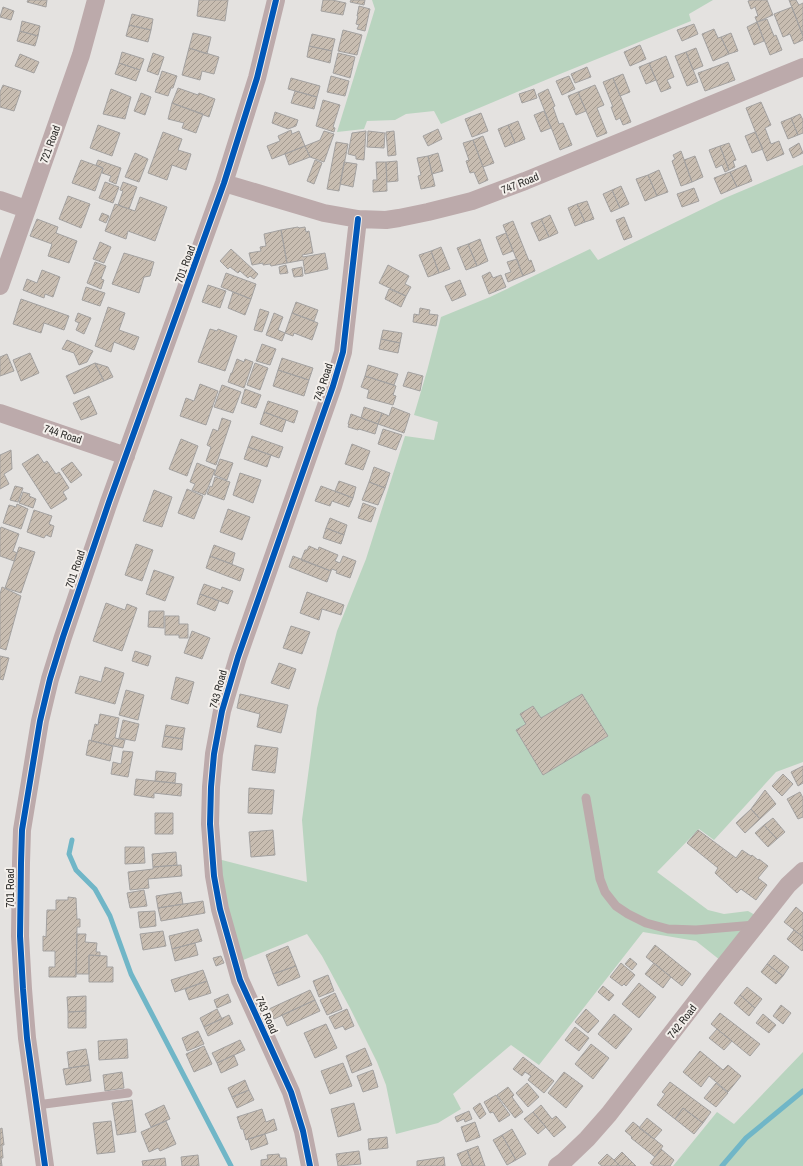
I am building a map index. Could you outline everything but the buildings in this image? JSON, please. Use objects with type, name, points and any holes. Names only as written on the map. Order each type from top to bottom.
[{"type":"street","name":"721 Road","points":[[0,286],[81,55],[96,0]]},
{"type":"street","name":"701 Road","points":[[45,1166],[27,1038],[20,936],[20,863],[22,830],[40,721],[62,637],[224,183],[257,78],[276,0]]},
{"type":"street","name":"747 Road","points":[[224,183],[324,213],[358,219],[386,220],[399,218],[472,201],[802,70]]},
{"type":"street","points":[[0,200],[26,209]]},
{"type":"street","name":"743 Road","points":[[310,1166],[303,1130],[291,1092],[240,980],[220,909],[214,876],[210,824],[211,787],[214,754],[222,711],[238,656],[331,393],[343,352],[358,219]]},
{"type":"street","name":"744 Road","points":[[0,414],[126,456]]},
{"type":"street","name":"742 Road","points":[[557,1166],[587,1139],[609,1114],[788,886],[803,871]]},
{"type":"lane","points":[[586,798],[600,879],[605,892],[616,906],[646,923],[668,929],[703,929],[757,925]]},
{"type":"lane","points":[[37,1105],[128,1093]]},
{"type":"green space","points":[[372,0],[713,0],[689,14],[691,21],[441,124],[434,111],[406,114],[395,120],[367,121],[364,129],[337,132],[375,9]]},
{"type":"green space","points":[[803,165],[803,762],[776,772],[714,840],[699,829],[657,872],[708,910],[724,914],[748,911],[762,919],[725,964],[696,941],[643,932],[539,1065],[511,1045],[453,1094],[461,1109],[438,1123],[396,1134],[386,1085],[377,1062],[322,956],[307,934],[236,963],[214,858],[307,882],[302,820],[317,708],[337,631],[366,559],[405,436],[434,440],[438,422],[414,415],[441,317],[490,297],[590,249],[598,260],[725,198]]},
{"type":"green space","points":[[803,1052],[803,1166],[673,1166],[717,1112],[734,1124]]},
{"type":"waterway","points":[[72,840],[69,854],[76,870],[95,889],[110,916],[131,974],[231,1166]]},
{"type":"waterway","points":[[722,1166],[746,1138],[803,1091]]},
{"type":"cycle path","points":[[45,1166],[27,1038],[20,936],[22,830],[40,721],[50,679],[63,637],[109,502],[224,183],[257,78],[276,0]]},
{"type":"cycle path","points":[[310,1166],[303,1131],[291,1092],[240,980],[220,909],[214,876],[210,824],[211,787],[214,754],[222,711],[238,657],[333,386],[343,352],[358,219]]}]
